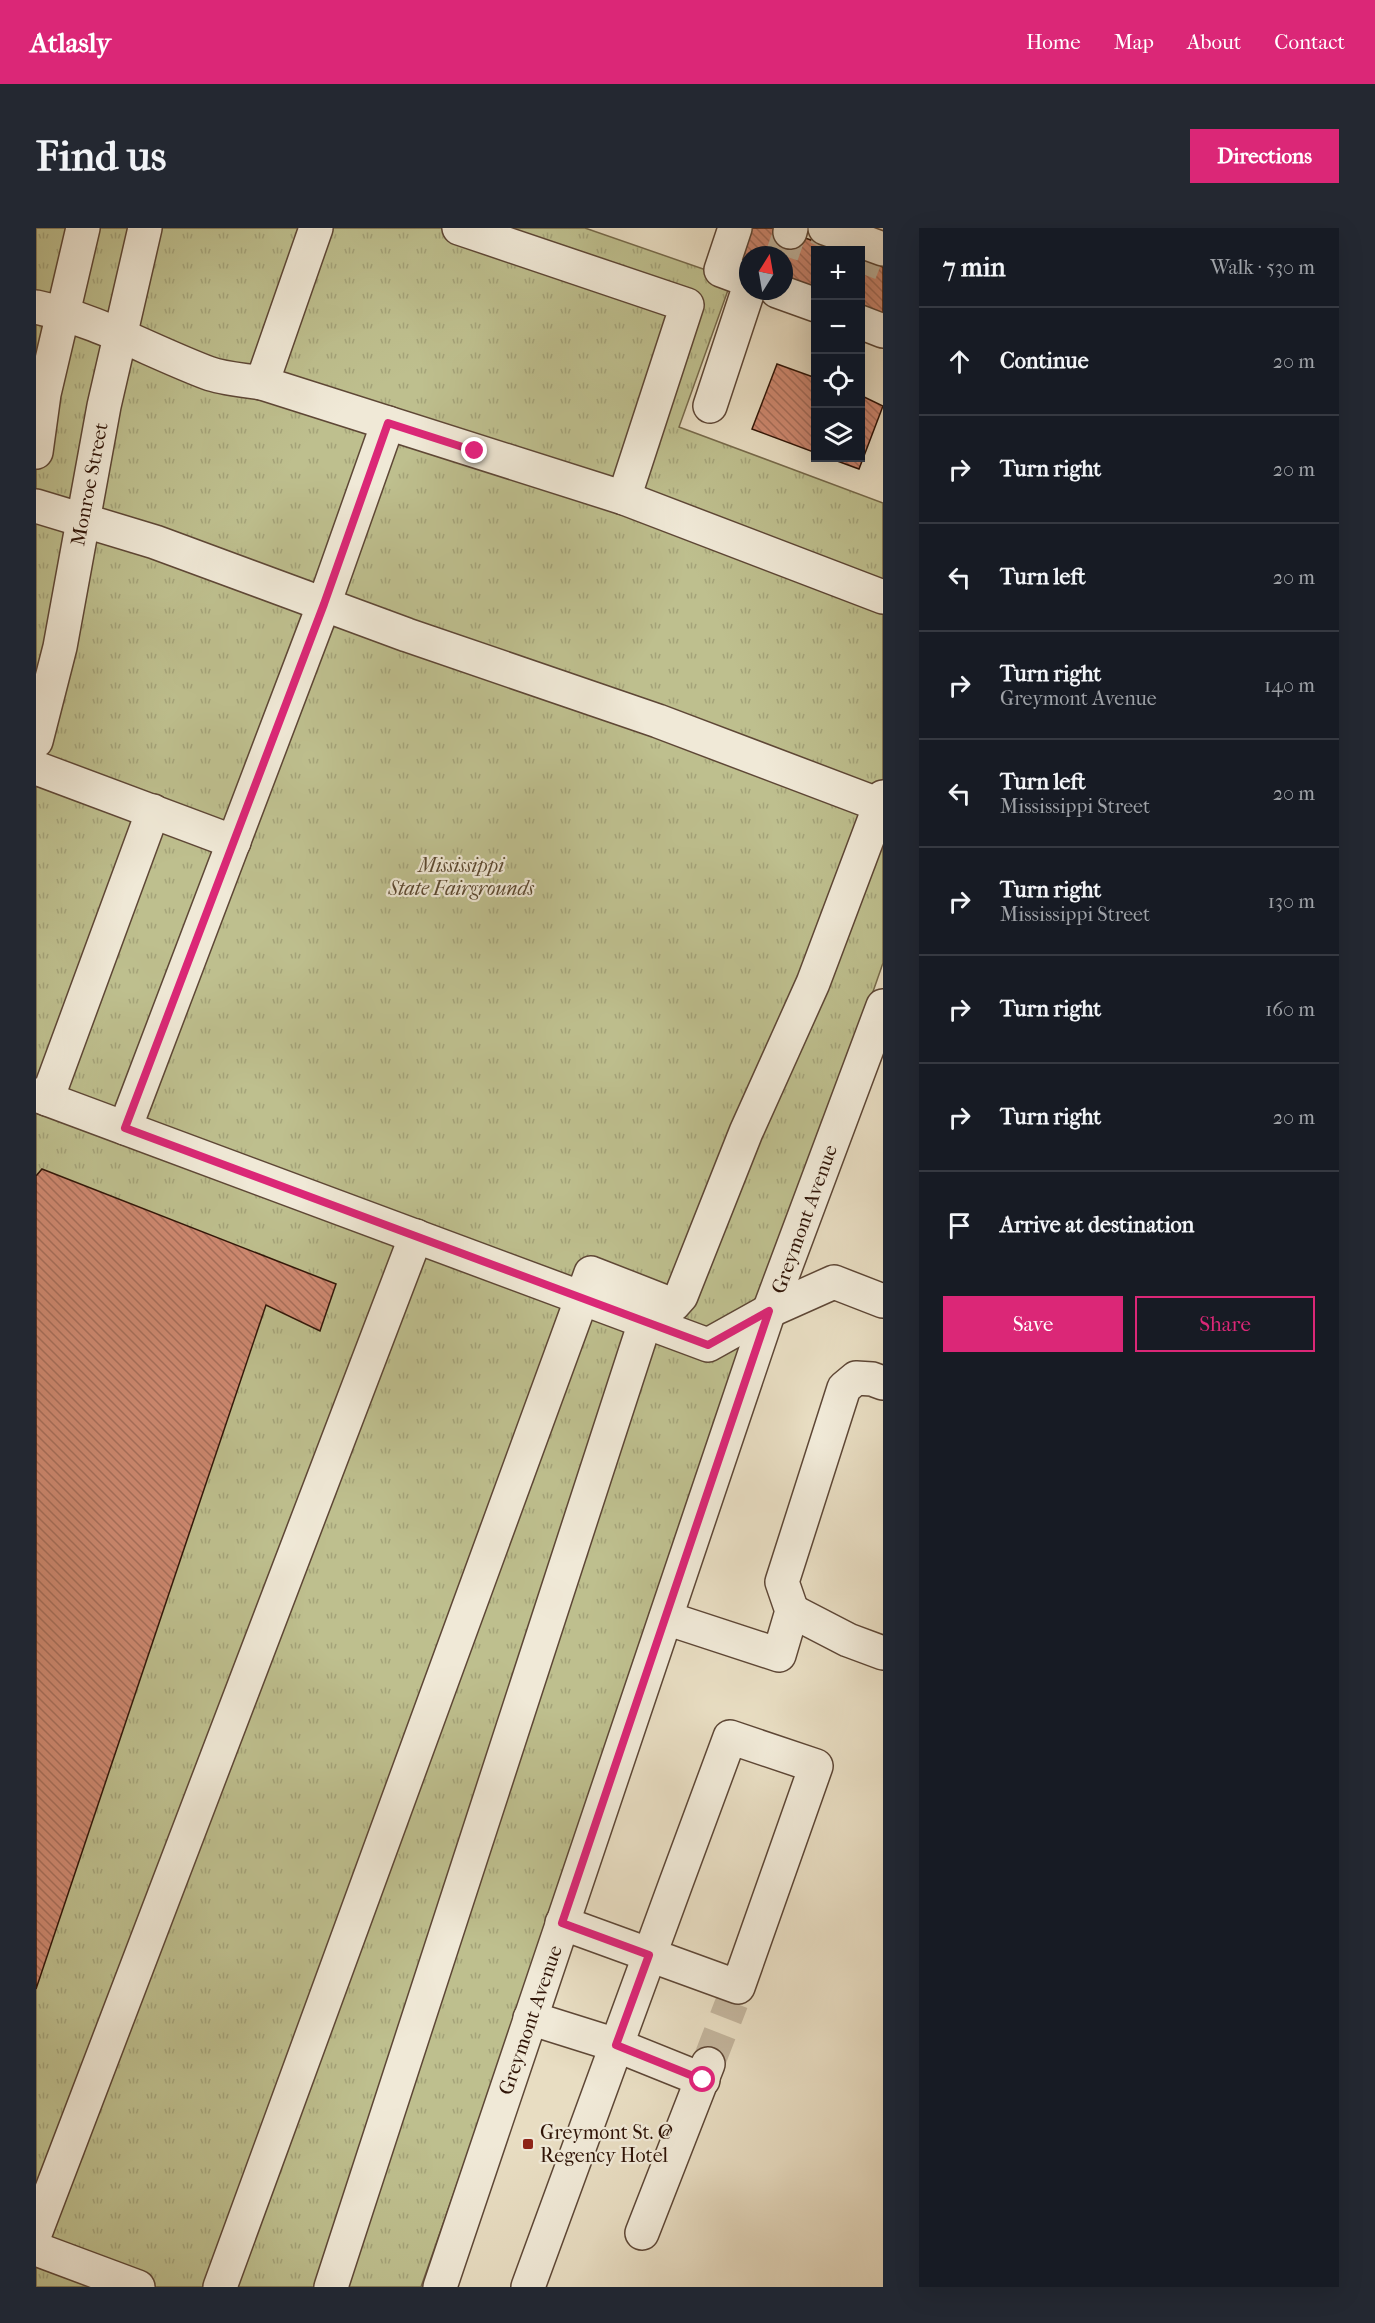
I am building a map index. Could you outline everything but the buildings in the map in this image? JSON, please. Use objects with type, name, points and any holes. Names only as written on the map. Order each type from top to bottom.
[{"type":"street","points":[[36,452],[44,394],[49,310],[83,228]]},
{"type":"street","name":"Monroe Street","points":[[36,741],[60,647],[81,520],[145,228]]},
{"type":"street","points":[[262,383],[316,228]]},
{"type":"street","points":[[459,228],[687,305],[624,498]]},
{"type":"street","points":[[735,228],[721,270],[739,277]]},
{"type":"street","points":[[828,235],[872,251]]},
{"type":"street","points":[[793,295],[811,300]]},
{"type":"street","points":[[710,406],[745,300]]},
{"type":"street","points":[[49,310],[120,334],[210,374],[262,383],[624,498],[883,597]]},
{"type":"street","points":[[865,324],[883,331]]},
{"type":"street","points":[[125,1128],[324,604],[388,423]]},
{"type":"street","points":[[36,506],[155,542],[881,801],[813,984],[746,1132],[681,1296],[673,1305],[591,1273],[220,2287]]},
{"type":"street","points":[[36,768],[234,842]]},
{"type":"street","points":[[153,811],[41,1097],[708,1345],[769,1311],[834,1282],[883,1301]]},
{"type":"street","name":"Greymont Avenue","points":[[440,2287],[769,1311],[883,1006]]},
{"type":"street","points":[[36,2231],[416,1236]]},
{"type":"street","points":[[332,2287],[645,1322]]},
{"type":"street","points":[[666,1618],[779,1655],[792,1611],[782,1582],[844,1388],[856,1378],[872,1379],[883,1383]]},
{"type":"street","points":[[792,1611],[848,1640],[883,1653]]},
{"type":"street","points":[[528,2287],[649,1955],[730,1737],[816,1766],[735,1995],[649,1955],[562,1923]]},
{"type":"street","points":[[530,2019],[706,2072],[642,2233]]},
{"type":"street","points":[[36,2249],[138,2287]]},
{"type":"green space","name":"Mississippi State Fairgrounds","points":[[36,228],[585,228],[732,279],[679,427],[883,503],[883,963],[421,2287],[36,2287]]},
{"type":"tunnel","points":[[785,246],[790,232]]},
{"type":"tunnel","points":[[708,2064],[732,2002]]},
{"type":"place","name":"Greymont St. @ Regency Hotel","points":[[528,2144]]},
{"type":"route","points":[[475,451],[388,423],[324,604],[125,1128],[708,1345],[769,1311],[562,1923],[649,1955],[616,2045],[703,2080]]}]
